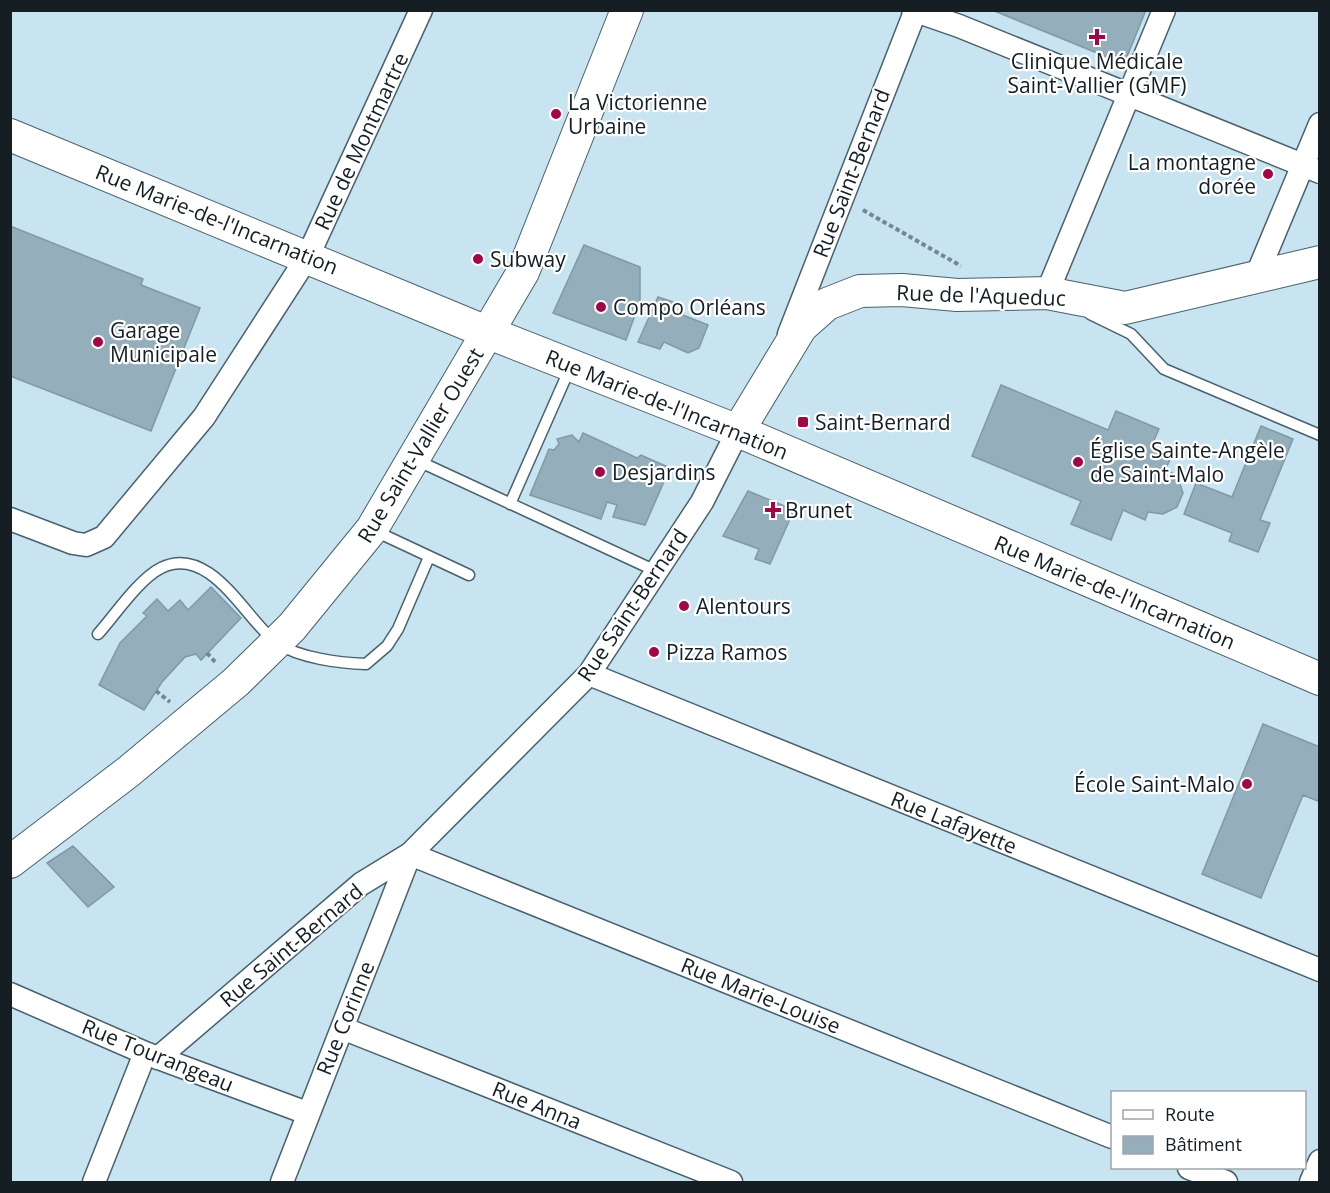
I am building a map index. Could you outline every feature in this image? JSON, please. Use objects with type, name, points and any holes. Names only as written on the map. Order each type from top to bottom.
[{"type":"street","name":"Rue de Montmartre","points":[[10,519],[73,543],[86,545],[104,537],[204,417],[308,256],[421,10]]},
{"type":"street","name":"Rue Saint-Vallier Ouest","points":[[10,862],[190,722],[277,643],[323,592],[372,529],[523,272],[627,10]]},
{"type":"street","points":[[1047,293],[1164,10]]},
{"type":"street","points":[[914,11],[963,18],[1128,95],[1311,169]]},
{"type":"street","name":"Rue Saint-Bernard","points":[[94,1182],[152,1056],[361,884],[410,854],[589,674],[702,502],[738,431],[777,365],[914,11]]},
{"type":"street","points":[[1256,278],[1311,169],[1320,124]]},
{"type":"street","name":"Rue Marie-de-l'Incarnation","points":[[10,135],[308,256],[489,333],[738,431],[1320,679]]},
{"type":"street","name":"Rue de l'Aqueduc","points":[[777,365],[801,327],[826,304],[860,291],[902,290],[957,295],[1047,293],[1125,308],[1320,262]]},
{"type":"street","name":"Rue Lafayette","points":[[589,674],[1320,970]]},
{"type":"street","name":"Rue Corinne","points":[[282,1182],[410,854]]},
{"type":"street","name":"Rue Marie-Louise","points":[[410,854],[1111,1136]]},
{"type":"street","name":"Rue Tourangeau","points":[[10,994],[152,1056],[307,1113]]},
{"type":"street","name":"Rue Anna","points":[[342,1028],[690,1175],[731,1182]]},
{"type":"street","points":[[1311,1182],[1320,1161]]},
{"type":"street","points":[[1194,1169],[1226,1182]]},
{"type":"lane","points":[[1047,293],[1131,334],[1164,369],[1320,435]]},
{"type":"lane","points":[[510,504],[571,365]]},
{"type":"lane","points":[[413,458],[656,571]]},
{"type":"lane","points":[[372,529],[469,575]]},
{"type":"lane","points":[[98,634],[145,581],[159,569],[176,563],[202,570],[217,579],[277,643],[330,663],[366,664],[387,646],[398,629],[429,557]]},
{"type":"path","points":[[841,197],[967,270]]},
{"type":"building","name":"Clinique Médicale Saint-Vallier (GMF)","points":[[992,10],[1146,10],[1124,64]]},
{"type":"building","name":"Garage Municipale","points":[[10,226],[143,279],[141,285],[200,308],[151,431],[10,376]]},
{"type":"building","points":[[584,245],[640,267],[640,301],[626,340],[553,313]]},
{"type":"building","points":[[658,297],[673,302],[670,310],[708,325],[699,348],[688,353],[664,342],[660,349],[638,342]]},
{"type":"building","name":"Église Sainte-Angèle de Saint-Malo","points":[[1001,385],[1108,430],[1116,411],[1159,429],[1151,447],[1172,456],[1166,468],[1178,478],[1183,493],[1177,507],[1163,514],[1148,512],[1145,520],[1123,510],[1111,540],[1071,524],[1081,501],[972,456]]},
{"type":"building","points":[[1261,426],[1293,439],[1260,520],[1270,523],[1258,552],[1229,541],[1232,533],[1184,514],[1196,483],[1232,497]]},
{"type":"building","points":[[583,433],[637,458],[641,455],[670,468],[645,525],[613,517],[617,505],[607,502],[601,519],[530,495],[549,449],[554,450],[559,444],[557,439],[572,435],[579,442]]},
{"type":"building","points":[[748,491],[794,510],[770,564],[755,559],[759,549],[723,536]]},
{"type":"building","points":[[211,587],[241,618],[201,660],[196,654],[185,657],[162,682],[144,710],[99,685],[120,643],[147,616],[143,613],[157,599],[168,611],[180,600],[188,610]]},
{"type":"building","points":[[1263,724],[1320,747],[1320,802],[1303,795],[1261,898],[1202,874]]},
{"type":"building","points":[[73,846],[114,887],[88,907],[47,863]]},
{"type":"place","name":"Clinique Médicale Saint-Vallier (GMF)","points":[[1097,37]]},
{"type":"place","name":"La Victorienne Urbaine","points":[[556,114]]},
{"type":"place","name":"La montagne dorée","points":[[1268,174]]},
{"type":"place","name":"Subway","points":[[478,259]]},
{"type":"place","name":"Compo Orléans","points":[[601,307]]},
{"type":"place","name":"Garage Municipale","points":[[98,342]]},
{"type":"place","name":"Saint-Bernard","points":[[803,422]]},
{"type":"place","name":"Église Sainte-Angèle de Saint-Malo","points":[[1078,462]]},
{"type":"place","name":"Desjardins","points":[[600,472]]},
{"type":"place","name":"Brunet","points":[[773,510]]},
{"type":"place","name":"Alentours","points":[[684,606]]},
{"type":"place","name":"Pizza Ramos","points":[[654,652]]},
{"type":"place","name":"École Saint-Malo","points":[[1247,784]]}]
